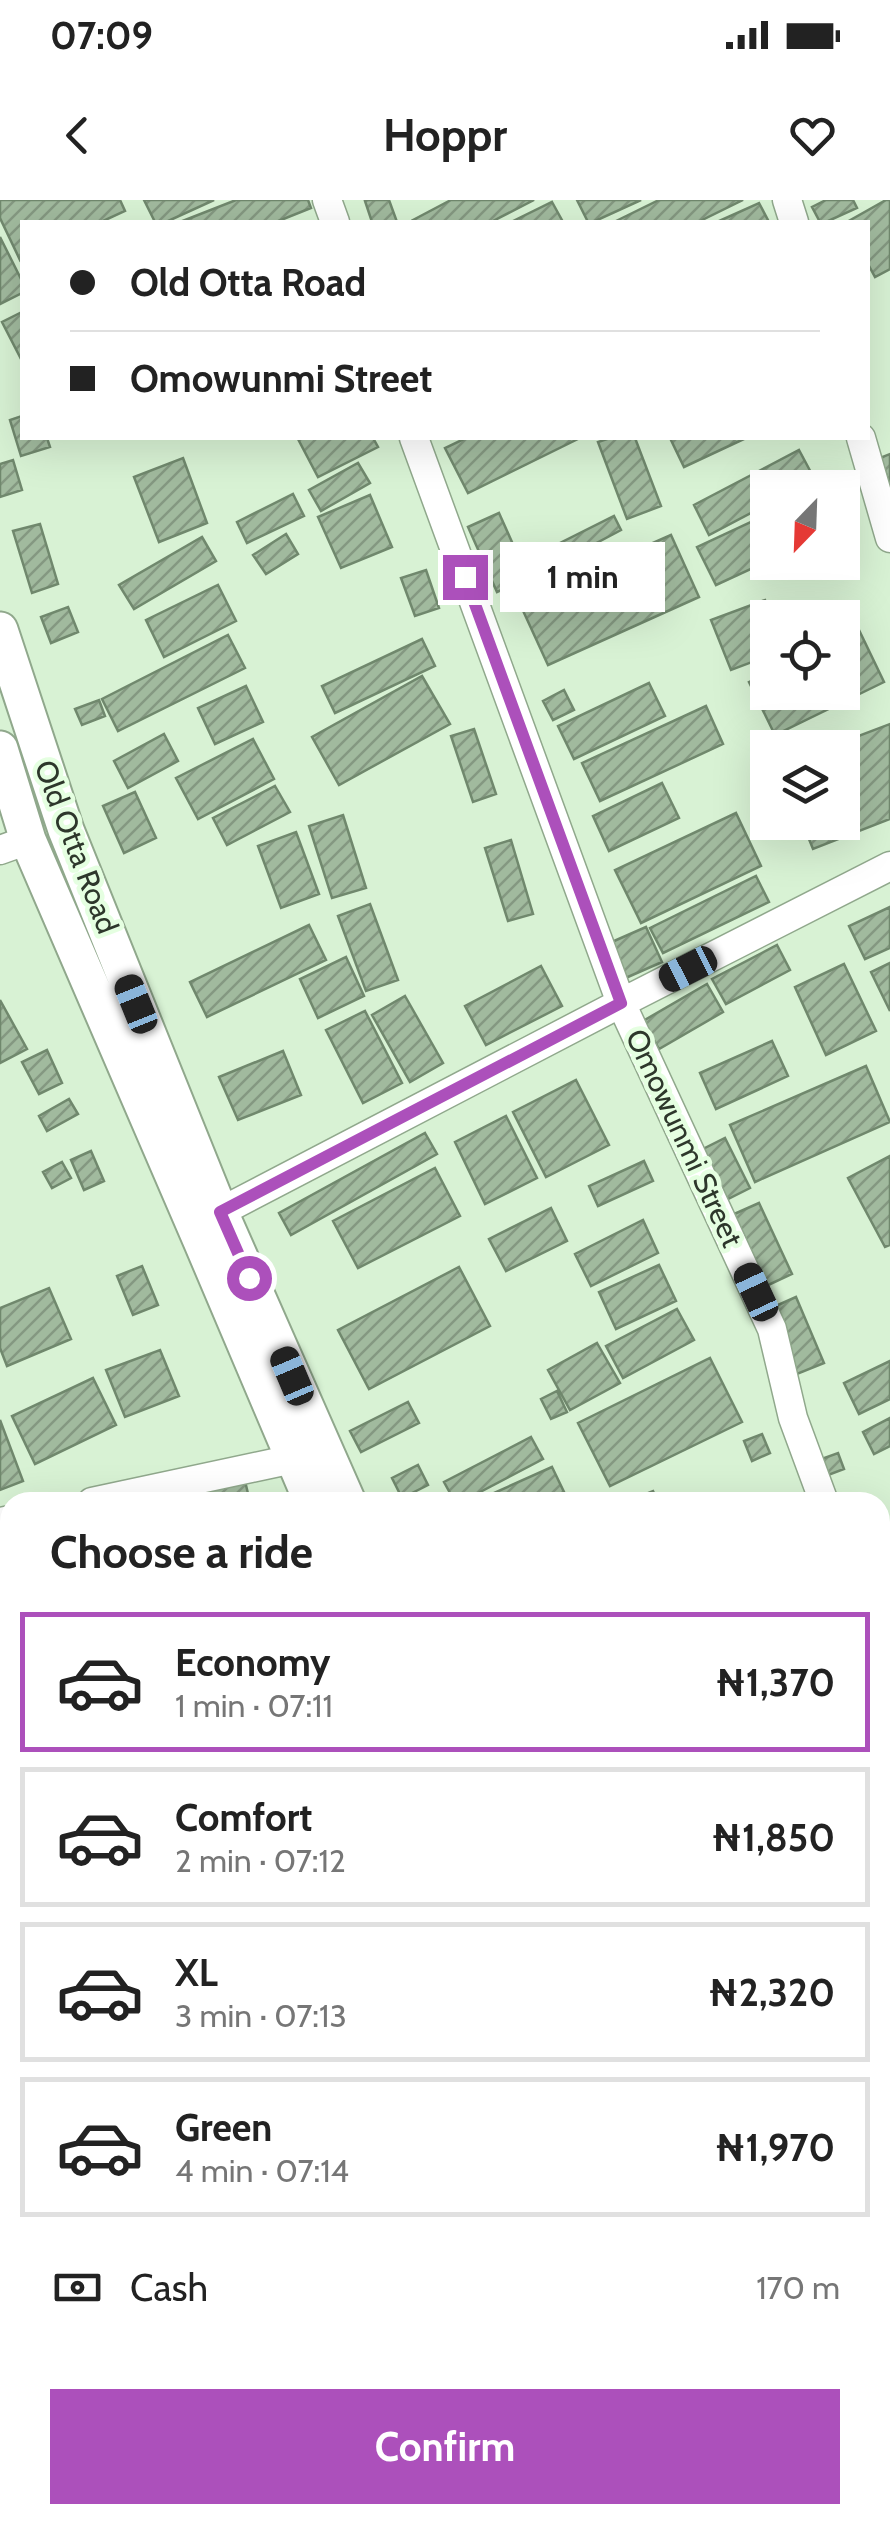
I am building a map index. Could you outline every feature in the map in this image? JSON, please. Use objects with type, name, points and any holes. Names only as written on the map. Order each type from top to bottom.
[{"type":"street","name":"Omowunmi Street","points":[[415,440],[621,1003],[772,1328],[793,1418],[820,1492]]},
{"type":"street","points":[[861,440],[890,538]]},
{"type":"street","name":"Old Otta Road","points":[[0,630],[66,830],[220,1212],[344,1492]]},
{"type":"street","name":"Old Otta Road","points":[[0,750],[14,845],[202,1242],[307,1492]]},
{"type":"street","points":[[220,1212],[890,866]]},
{"type":"street","points":[[140,1492],[293,1460]]},
{"type":"building","points":[[0,200],[120,200],[125,211],[105,220],[20,220],[20,260],[0,218]]},
{"type":"building","points":[[144,200],[214,200],[170,220],[154,220]]},
{"type":"building","points":[[236,200],[308,200],[311,208],[281,220],[185,220]]},
{"type":"building","points":[[389,200],[396,220],[371,220],[365,201]]},
{"type":"building","points":[[451,200],[534,200],[495,220],[413,220]]},
{"type":"building","points":[[577,200],[641,200],[597,220],[587,220]]},
{"type":"building","points":[[659,200],[743,200],[702,220],[618,220]]},
{"type":"building","points":[[826,200],[853,200],[857,208],[830,220],[819,220],[812,207]]},
{"type":"building","points":[[890,200],[890,269],[875,277],[870,268],[870,220],[851,220]]},
{"type":"building","points":[[552,202],[562,220],[515,220]]},
{"type":"building","points":[[759,203],[768,220],[721,220]]},
{"type":"building","points":[[0,237],[20,277],[20,294],[0,304]]},
{"type":"building","points":[[20,313],[20,357],[2,322]]},
{"type":"building","points":[[20,417],[20,440],[48,440],[50,447],[21,456],[10,420]]},
{"type":"building","points":[[299,440],[374,440],[378,447],[318,477]]},
{"type":"building","points":[[462,440],[576,440],[468,493],[445,448]]},
{"type":"building","points":[[636,440],[661,506],[627,519],[598,442]]},
{"type":"building","points":[[671,440],[742,440],[684,467]]},
{"type":"building","points":[[799,450],[810,470],[761,470]]},
{"type":"building","points":[[890,454],[890,484],[880,458]]},
{"type":"building","points":[[183,458],[207,523],[159,542],[134,477]]},
{"type":"building","points":[[13,460],[22,490],[0,497],[0,464]]},
{"type":"building","points":[[358,463],[370,483],[321,511],[309,490]]},
{"type":"building","points":[[750,476],[750,513],[709,535],[694,505]]},
{"type":"building","points":[[293,494],[304,516],[247,543],[237,522]]},
{"type":"building","points":[[370,495],[392,547],[341,568],[318,517]]},
{"type":"building","points":[[499,513],[528,578],[497,592],[468,527]]},
{"type":"building","points":[[614,516],[621,530],[568,558],[560,543]]},
{"type":"building","points":[[750,522],[750,569],[716,585],[697,547]]},
{"type":"building","points":[[40,524],[58,584],[32,593],[13,531]]},
{"type":"building","points":[[286,534],[298,554],[266,574],[253,555]]},
{"type":"building","points":[[671,535],[699,597],[548,665],[519,602]]},
{"type":"building","points":[[202,537],[216,561],[134,609],[119,585]]},
{"type":"building","points":[[426,570],[439,608],[415,616],[401,578]]},
{"type":"building","points":[[218,585],[236,621],[164,657],[146,620]]},
{"type":"building","points":[[750,606],[750,663],[731,670],[711,620]]},
{"type":"building","points":[[68,607],[78,632],[51,643],[41,617]]},
{"type":"building","points":[[860,632],[884,682],[860,694]]},
{"type":"building","points":[[228,635],[245,668],[118,731],[102,699]]},
{"type":"building","points":[[422,639],[435,666],[335,713],[322,686]]},
{"type":"building","points":[[422,676],[450,724],[339,785],[312,737]]},
{"type":"building","points":[[649,683],[665,716],[574,759],[558,726]]},
{"type":"building","points":[[246,686],[263,722],[215,744],[198,708]]},
{"type":"building","points":[[564,690],[574,710],[553,720],[543,701]]},
{"type":"building","points":[[99,700],[105,716],[82,725],[75,709]]},
{"type":"building","points":[[706,706],[723,744],[600,801],[582,763]]},
{"type":"building","points":[[763,710],[826,710],[785,730],[773,730]]},
{"type":"building","points":[[890,724],[890,819],[860,831],[860,735]]},
{"type":"building","points":[[474,729],[496,794],[473,802],[451,736]]},
{"type":"building","points":[[164,734],[178,761],[128,788],[114,761]]},
{"type":"building","points":[[253,739],[274,779],[198,819],[176,778]]},
{"type":"building","points":[[662,783],[679,818],[609,851],[593,816]]},
{"type":"building","points":[[275,786],[290,812],[227,845],[213,818]]},
{"type":"building","points":[[135,792],[156,838],[124,853],[103,806]]},
{"type":"building","points":[[736,813],[761,866],[641,923],[615,870]]},
{"type":"building","points":[[343,815],[366,888],[332,898],[309,826]]},
{"type":"building","points":[[296,832],[319,894],[281,908],[258,846]]},
{"type":"building","points":[[511,840],[533,914],[508,921],[485,848]]},
{"type":"building","points":[[809,840],[836,840],[813,849]]},
{"type":"building","points":[[756,876],[769,902],[663,953],[650,928]]},
{"type":"building","points":[[370,904],[398,980],[366,991],[338,916]]},
{"type":"building","points":[[890,907],[890,948],[865,959],[849,926]]},
{"type":"building","points":[[309,925],[326,960],[207,1017],[190,982]]},
{"type":"building","points":[[646,927],[662,962],[621,980],[605,945]]},
{"type":"building","points":[[777,945],[790,970],[726,1004],[712,979]]},
{"type":"building","points":[[346,957],[364,996],[318,1018],[300,979]]},
{"type":"building","points":[[890,963],[890,1011],[871,972]]},
{"type":"building","points":[[844,964],[876,1031],[826,1055],[795,987]]},
{"type":"building","points":[[541,966],[562,1006],[486,1045],[465,1006]]},
{"type":"building","points":[[707,984],[723,1012],[659,1049],[643,1021]]},
{"type":"building","points":[[405,996],[443,1063],[410,1082],[372,1015]]},
{"type":"building","points":[[0,1000],[27,1049],[0,1063]]},
{"type":"building","points":[[365,1011],[402,1083],[363,1103],[326,1030]]},
{"type":"building","points":[[772,1041],[788,1076],[716,1109],[700,1073]]},
{"type":"building","points":[[47,1050],[62,1083],[39,1094],[22,1062]]},
{"type":"building","points":[[283,1051],[301,1095],[238,1120],[219,1077]]},
{"type":"building","points":[[866,1066],[890,1122],[755,1182],[730,1125]]},
{"type":"building","points":[[576,1080],[609,1145],[546,1177],[513,1112]]},
{"type":"building","points":[[69,1099],[78,1114],[47,1131],[39,1116]]},
{"type":"building","points":[[506,1116],[537,1178],[485,1204],[455,1142]]},
{"type":"building","points":[[425,1133],[437,1154],[291,1235],[279,1213]]},
{"type":"building","points":[[725,1138],[750,1188],[722,1202],[697,1152]]},
{"type":"building","points":[[91,1151],[104,1181],[84,1190],[71,1160]]},
{"type":"building","points":[[890,1156],[890,1245],[885,1247],[848,1178]]},
{"type":"building","points":[[644,1161],[653,1181],[598,1206],[589,1186]]},
{"type":"building","points":[[62,1162],[71,1178],[52,1188],[43,1172]]},
{"type":"building","points":[[435,1168],[460,1216],[358,1268],[333,1221]]},
{"type":"building","points":[[759,1203],[792,1274],[764,1287],[732,1215]]},
{"type":"building","points":[[551,1208],[567,1241],[506,1271],[489,1239]]},
{"type":"building","points":[[643,1220],[658,1253],[591,1286],[575,1254]]},
{"type":"building","points":[[659,1265],[676,1301],[616,1329],[599,1292]]},
{"type":"building","points":[[142,1266],[158,1305],[133,1315],[117,1276]]},
{"type":"building","points":[[459,1267],[490,1326],[369,1389],[338,1330]]},
{"type":"building","points":[[49,1288],[71,1339],[7,1366],[0,1348],[0,1308]]},
{"type":"building","points":[[796,1297],[824,1363],[797,1374],[769,1309]]},
{"type":"building","points":[[677,1309],[694,1340],[623,1378],[606,1346]]},
{"type":"building","points":[[597,1343],[620,1383],[570,1410],[548,1370]]},
{"type":"building","points":[[160,1350],[179,1396],[125,1417],[106,1370]]},
{"type":"building","points":[[710,1358],[742,1422],[610,1486],[578,1423]]},
{"type":"building","points":[[890,1361],[890,1399],[859,1414],[844,1383]]},
{"type":"building","points":[[93,1378],[116,1425],[35,1464],[12,1416]]},
{"type":"building","points":[[557,1391],[567,1412],[551,1419],[541,1399]]},
{"type":"building","points":[[408,1402],[419,1423],[361,1452],[350,1431]]},
{"type":"building","points":[[890,1418],[890,1446],[874,1454],[863,1432]]},
{"type":"building","points":[[0,1420],[23,1481],[0,1490]]},
{"type":"building","points":[[762,1434],[770,1453],[752,1461],[744,1441]]},
{"type":"building","points":[[531,1437],[543,1459],[480,1492],[450,1492],[444,1482]]},
{"type":"building","points":[[838,1453],[844,1469],[823,1477],[816,1461]]},
{"type":"building","points":[[418,1465],[428,1485],[414,1492],[399,1492],[392,1478]]},
{"type":"building","points":[[552,1467],[564,1492],[496,1492]]},
{"type":"building","points":[[245,1481],[248,1492],[194,1492]]},
{"type":"route","points":[[249,1278],[220,1212],[621,1003],[465,577]]}]
